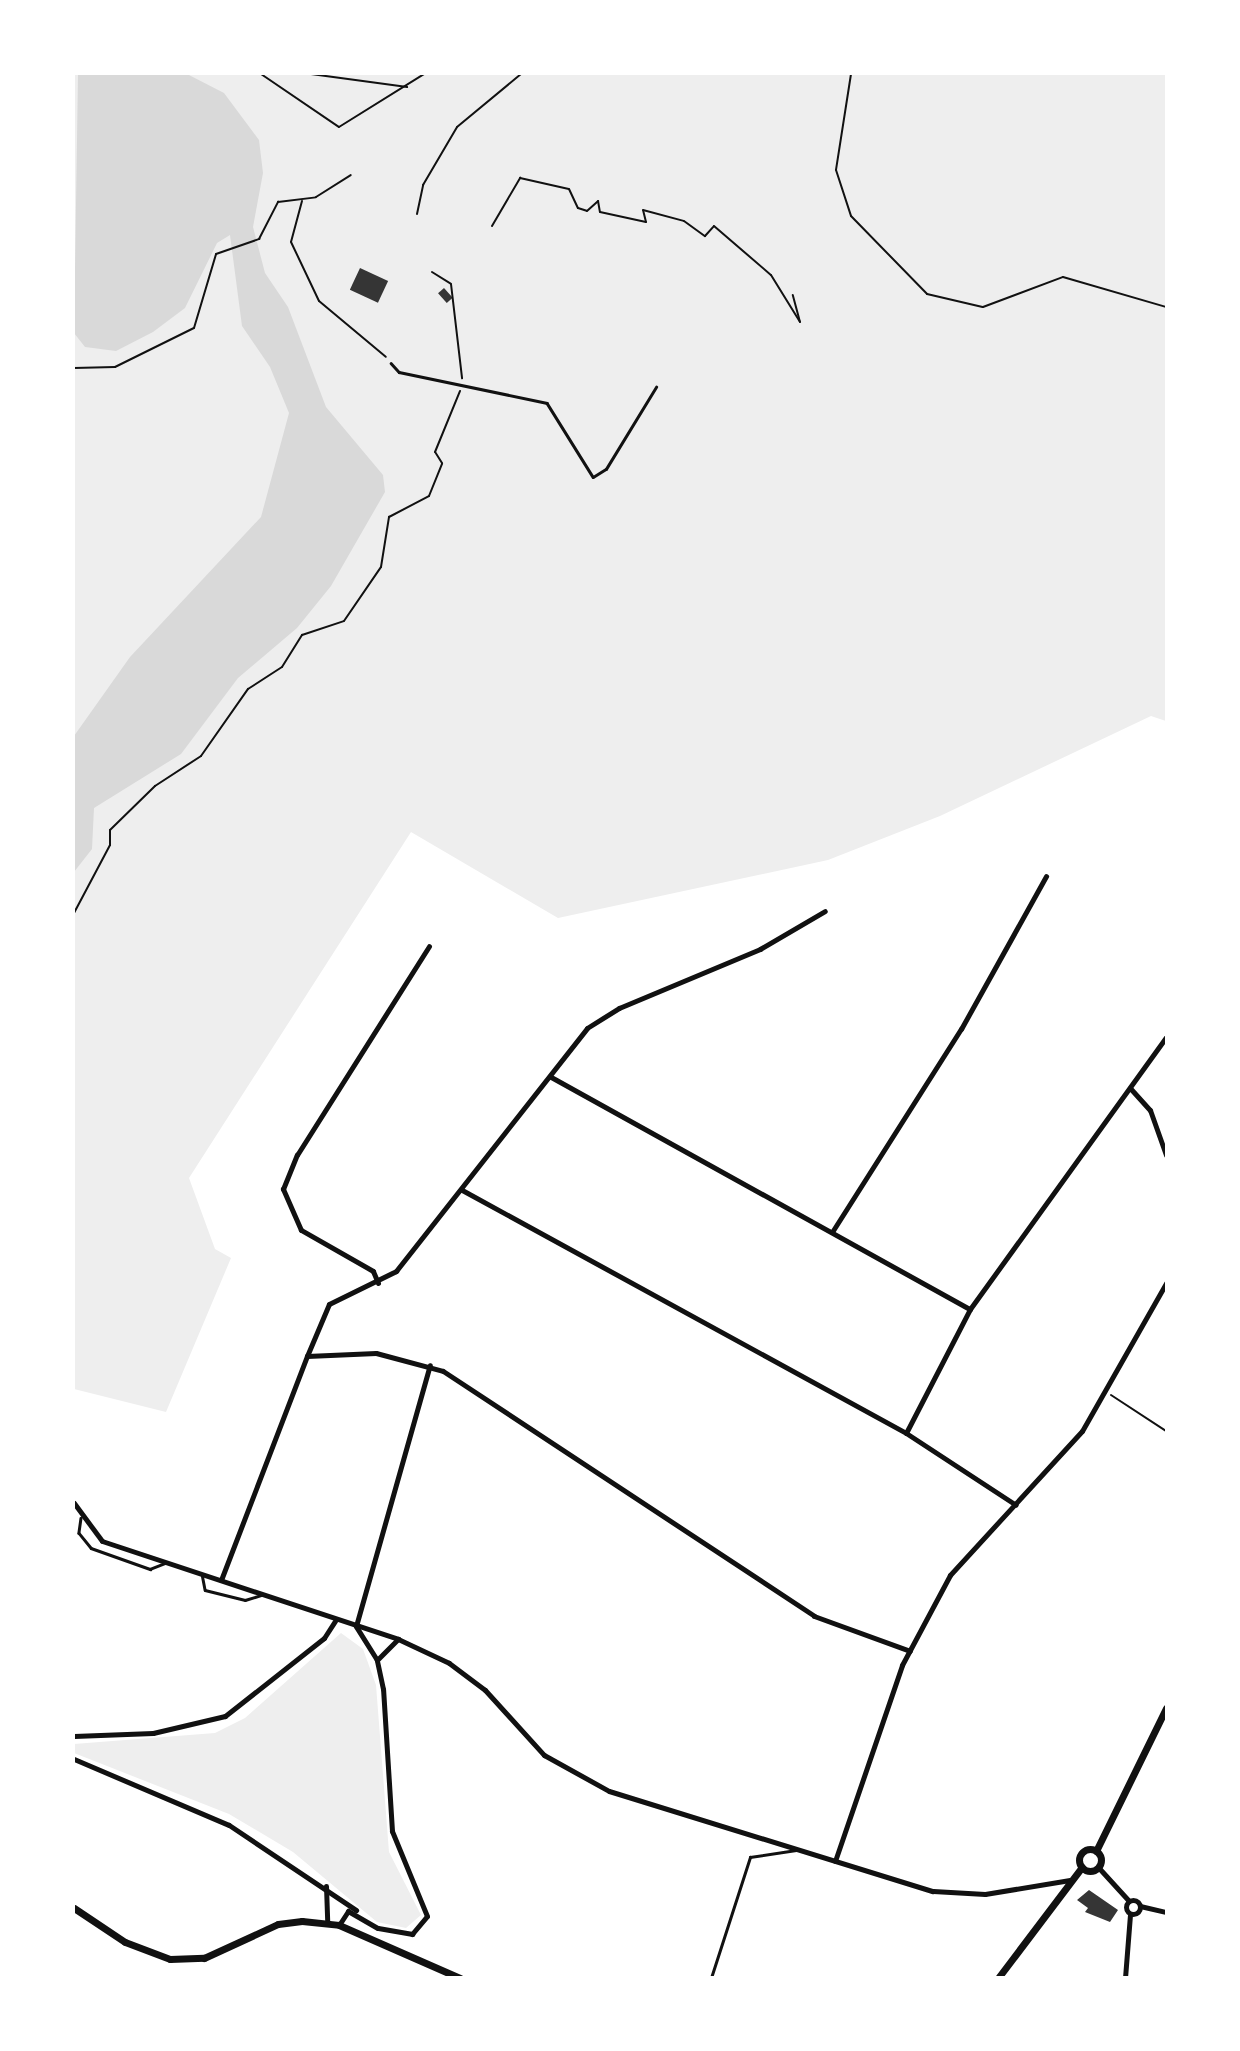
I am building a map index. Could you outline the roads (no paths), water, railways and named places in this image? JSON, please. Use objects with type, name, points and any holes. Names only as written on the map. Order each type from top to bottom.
[{"type":"street","points":[[832,1232],[961,1028],[1046,876]]},
{"type":"street","points":[[221,1580],[329,1304],[378,1283],[396,1271],[601,1017],[748,954],[825,911]]},
{"type":"street","points":[[378,1283],[373,1271],[301,1230],[284,1189],[297,1155],[429,946]]},
{"type":"street","points":[[906,1433],[970,1309],[1167,1037]]},
{"type":"street","points":[[551,1077],[970,1309]]},
{"type":"street","points":[[1130,1088],[1150,1110],[1167,1155]]},
{"type":"street","points":[[462,1190],[906,1433],[1016,1505]]},
{"type":"street","points":[[835,1861],[910,1651],[964,1554],[1016,1505],[1066,1452],[1107,1393],[1167,1283]]},
{"type":"street","points":[[307,1356],[376,1353],[430,1365],[523,1418],[814,1616],[910,1651]]},
{"type":"street","points":[[74,1759],[229,1825],[326,1886],[378,1928],[412,1934],[427,1916],[392,1831],[377,1660],[356,1626],[430,1365]]},
{"type":"street","points":[[74,1503],[81,1518],[102,1541],[168,1561],[335,1621],[398,1639],[468,1676],[544,1755],[585,1781],[797,1850],[962,1894],[1070,1881]]},
{"type":"street","points":[[74,1736],[153,1733],[225,1716],[324,1638],[335,1621]]},
{"type":"street","points":[[377,1660],[398,1639]]},
{"type":"street","points":[[1167,1708],[1096,1851],[1098,1867],[1129,1901],[1167,1912]]},
{"type":"street","points":[[998,1978],[1082,1867],[1081,1854],[1096,1851]]},
{"type":"street","points":[[1082,1867],[1098,1867]]},
{"type":"street","points":[[326,1886],[327,1923]]},
{"type":"street","points":[[1125,1978],[1129,1901]]},
{"type":"street","points":[[1130,1914],[1140,1906]]},
{"type":"street","points":[[74,1908],[138,1949],[181,1961],[214,1955],[278,1924],[327,1923],[339,1925],[460,1978]]},
{"type":"street","points":[[339,1925],[343,1913],[358,1912]]},
{"type":"lane","points":[[391,363],[399,372],[552,406],[593,477],[606,469],[656,387]]},
{"type":"lane","points":[[81,1518],[79,1533],[91,1548],[150,1569],[168,1561]]},
{"type":"lane","points":[[202,1573],[205,1590],[245,1600],[261,1595]]},
{"type":"lane","points":[[711,1978],[750,1857],[797,1850]]}]
